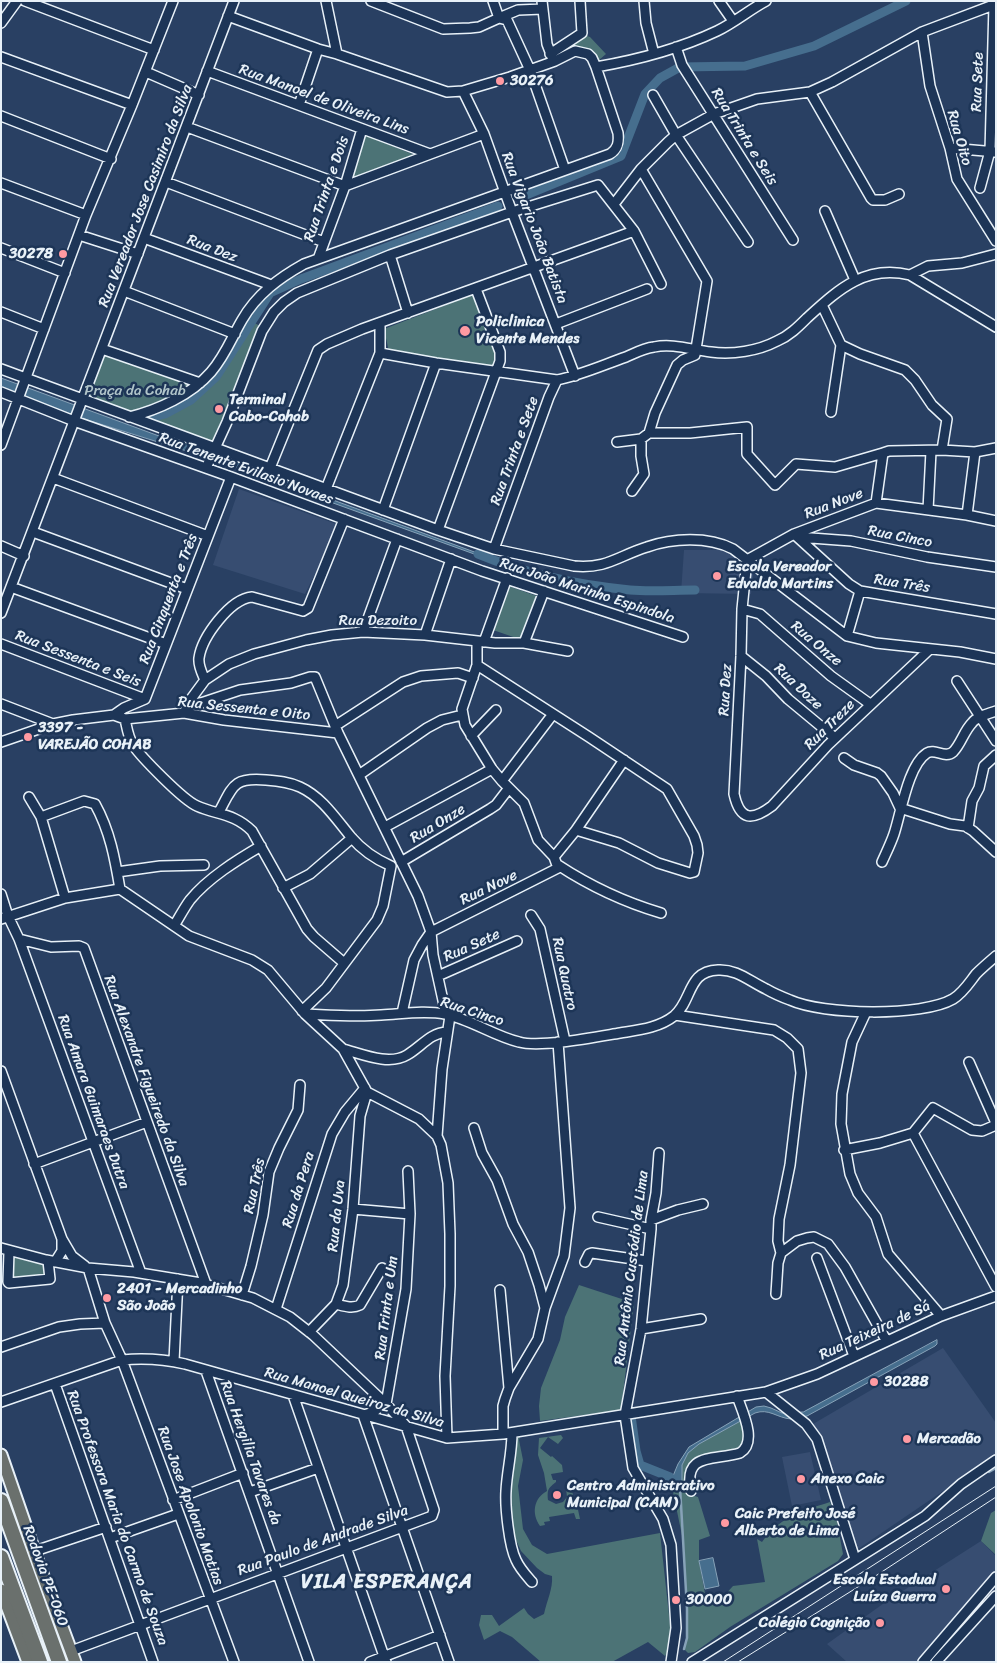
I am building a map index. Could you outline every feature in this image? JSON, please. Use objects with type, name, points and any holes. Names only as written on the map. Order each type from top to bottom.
[{"type":"highway","name":"Rodovia PE-060","points":[[1,1501],[59,1662]]},
{"type":"highway","points":[[1,1557],[5,1586],[40,1662]]},
{"type":"main road","points":[[1,1455],[73,1656]]},
{"type":"main road","points":[[28,1662],[5,1586],[29,1579],[40,1568]]},
{"type":"street","points":[[1,22],[17,1]]},
{"type":"street","points":[[24,1],[154,50]]},
{"type":"street","points":[[1,445],[86,215],[146,72],[173,1]]},
{"type":"street","name":"Rua Vereador Jose Casimiro da Silva","points":[[1,613],[234,1]]},
{"type":"street","points":[[326,1],[337,54]]},
{"type":"street","points":[[372,1],[442,28],[479,27],[518,10],[543,5],[547,44],[552,57]]},
{"type":"street","points":[[493,1],[499,18]]},
{"type":"street","points":[[228,16],[442,92],[463,91],[530,70],[552,57],[582,33],[580,1]]},
{"type":"street","points":[[644,1],[646,23],[654,54]]},
{"type":"street","points":[[596,67],[654,54],[718,31],[766,1]]},
{"type":"street","points":[[722,3],[734,20]]},
{"type":"street","points":[[614,204],[641,169],[676,135],[714,114],[757,99],[810,92],[832,82],[922,32],[995,5]]},
{"type":"street","name":"Rua Sete","points":[[980,188],[993,152],[995,5]]},
{"type":"street","points":[[499,18],[504,18],[509,23],[530,70],[565,170]]},
{"type":"street","name":"Rua Oito","points":[[922,32],[930,86],[950,148],[957,179],[996,241]]},
{"type":"street","name":"Rua Trinta e Seis","points":[[676,47],[683,67],[794,240]]},
{"type":"street","points":[[299,105],[318,49]]},
{"type":"street","points":[[129,417],[166,403],[200,383],[218,364],[250,308],[271,285],[298,268],[318,259],[610,154],[616,149],[618,133],[596,67],[588,54],[575,51],[552,57]]},
{"type":"street","points":[[1,57],[132,105]]},
{"type":"street","name":"Rua Manoel de Oliveira Lins","points":[[208,71],[430,154]]},
{"type":"street","points":[[146,72],[199,95]]},
{"type":"street","name":"Rua Vigario João Batista","points":[[463,91],[484,134],[575,376]]},
{"type":"street","points":[[810,92],[870,198],[873,200],[885,200],[899,194]]},
{"type":"street","points":[[653,95],[676,135],[748,242]]},
{"type":"street","points":[[1,116],[110,158]]},
{"type":"street","points":[[187,127],[345,186],[484,134]]},
{"type":"street","name":"Rua Trinta e Dois","points":[[318,259],[345,186],[362,129]]},
{"type":"street","points":[[950,148],[993,152]]},
{"type":"street","points":[[617,442],[641,439],[649,433],[655,413],[677,365],[683,360],[694,356],[707,281],[641,169]]},
{"type":"street","points":[[166,182],[324,242]]},
{"type":"street","points":[[1,183],[86,215]]},
{"type":"street","points":[[208,464],[262,331],[274,312],[297,293],[390,255],[512,212],[598,185],[634,231],[660,284]]},
{"type":"street","points":[[825,211],[855,280]]},
{"type":"street","points":[[270,468],[318,350],[326,344],[634,231]]},
{"type":"street","points":[[79,235],[138,254]]},
{"type":"street","name":"Rua Dez","points":[[144,238],[271,285]]},
{"type":"street","points":[[1,248],[65,273]]},
{"type":"street","points":[[910,275],[926,266],[962,263],[996,254]]},
{"type":"street","points":[[390,255],[408,313]]},
{"type":"street","points":[[380,353],[557,380],[575,376],[654,347],[668,346],[725,353],[767,346],[792,332],[822,305],[855,280],[883,273],[898,272],[910,275],[996,327]]},
{"type":"street","points":[[438,530],[500,362],[500,352],[476,289]]},
{"type":"street","points":[[556,324],[648,289]]},
{"type":"street","points":[[124,291],[234,334]]},
{"type":"street","points":[[822,305],[841,345],[830,412]]},
{"type":"street","points":[[1,312],[44,329]]},
{"type":"street","points":[[326,489],[380,353],[380,324]]},
{"type":"street","points":[[841,345],[905,370],[915,380],[932,405],[947,419],[942,450]]},
{"type":"street","points":[[102,349],[200,383]]},
{"type":"street","points":[[383,510],[436,363]]},
{"type":"street","points":[[1,370],[24,382],[81,403],[129,417],[494,549],[587,567],[611,562],[646,547],[667,542],[683,540],[712,541],[725,544],[733,548],[847,636],[876,643],[960,652],[996,659]]},
{"type":"street","name":"Rua Trinta e Sete","points":[[494,549],[549,397],[557,380]]},
{"type":"street","name":"Rua Tenente Evilasio Novaes","points":[[1,392],[208,464],[231,477],[482,571]]},
{"type":"street","points":[[649,433],[690,433],[747,427],[747,454],[775,485],[796,464],[835,467],[889,451],[942,450],[974,452],[996,448]]},
{"type":"street","points":[[632,491],[644,474],[641,439]]},
{"type":"street","points":[[928,510],[931,450]]},
{"type":"street","points":[[966,515],[974,452]]},
{"type":"street","points":[[876,503],[883,454]]},
{"type":"street","name":"Rua Cinquenta e Três","points":[[145,699],[231,477]]},
{"type":"street","points":[[53,478],[208,536]]},
{"type":"street","name":"Rua Nove","points":[[747,560],[796,536],[876,503],[996,521]]},
{"type":"street","points":[[206,680],[199,666],[201,648],[222,616],[244,598],[252,597],[303,611],[308,608],[344,520]]},
{"type":"street","points":[[32,532],[187,589]]},
{"type":"street","name":"Rua Cinco","points":[[796,536],[844,540],[927,557],[996,567]]},
{"type":"street","name":"Rua Três","points":[[796,536],[849,584],[860,591],[996,614]]},
{"type":"street","points":[[363,632],[397,540]]},
{"type":"street","points":[[1,546],[24,556]]},
{"type":"street","points":[[424,635],[451,559]]},
{"type":"street","name":"Rua Dez","points":[[747,560],[742,609],[742,656],[734,794],[738,809],[749,816]]},
{"type":"street","name":"Rua João Marinho Espindola","points":[[482,571],[683,637]]},
{"type":"street","points":[[507,578],[480,642],[477,665],[462,710],[465,725],[492,769],[524,803],[538,840],[556,863],[583,881],[640,907],[661,913]]},
{"type":"street","points":[[12,587],[166,644]]},
{"type":"street","points":[[524,643],[544,591]]},
{"type":"street","points":[[847,636],[860,591]]},
{"type":"street","name":"Rua Onze","points":[[742,609],[760,614],[831,676],[870,704]]},
{"type":"street","name":"Rua Dezoito","points":[[184,713],[191,699],[206,680],[229,664],[254,654],[306,640],[363,632],[424,635],[480,642],[524,643],[568,651]]},
{"type":"street","name":"Rua Sessenta e Seis","points":[[1,644],[145,699]]},
{"type":"street","name":"Rua Treze","points":[[749,816],[754,817],[762,814],[772,806],[835,738],[930,650]]},
{"type":"street","name":"Rua Doze","points":[[742,656],[766,676],[788,699],[835,738]]},
{"type":"street","points":[[477,665],[661,784],[672,796],[694,836],[698,853],[694,872],[690,873],[658,863],[619,843],[576,830]]},
{"type":"street","points":[[337,729],[403,682],[421,676],[458,673],[473,678]]},
{"type":"street","points":[[195,704],[240,690],[291,683],[315,677],[337,729],[417,894],[431,932],[433,955],[448,1015],[448,1032],[442,1069],[436,1136]]},
{"type":"street","points":[[957,681],[996,741]]},
{"type":"street","points":[[114,716],[124,708],[145,699]]},
{"type":"street","points":[[1,704],[53,724]]},
{"type":"street","points":[[471,736],[496,710]]},
{"type":"street","points":[[882,862],[894,833],[900,808],[915,769],[927,753],[945,754],[953,752],[972,723],[980,717],[996,711]]},
{"type":"street","name":"Rua Sessenta e Oito","points":[[1,742],[53,724],[88,717],[114,716],[125,719],[184,713],[224,720],[337,729]]},
{"type":"street","points":[[502,781],[553,714]]},
{"type":"street","points":[[359,774],[427,728],[442,720],[462,715]]},
{"type":"street","points":[[125,719],[128,737],[137,751],[185,799],[198,806],[232,816],[245,824],[261,846],[288,898],[307,929],[344,963]]},
{"type":"street","points":[[968,828],[972,801],[979,788],[984,766],[996,755]]},
{"type":"street","points":[[844,758],[854,765],[882,776],[900,808],[968,828],[992,849]]},
{"type":"street","name":"Rua Nove","points":[[431,932],[556,863],[624,760]]},
{"type":"street","points":[[385,827],[492,769]]},
{"type":"street","points":[[219,812],[232,788],[241,780],[283,781],[300,787],[316,798],[369,854],[391,866],[383,906],[377,920],[326,988],[304,1013]]},
{"type":"street","name":"Rua Onze","points":[[391,866],[490,809],[496,805],[509,788]]},
{"type":"street","points":[[29,797],[40,817],[65,898]]},
{"type":"street","points":[[40,817],[84,801],[95,804],[104,821],[120,889]]},
{"type":"street","points":[[283,888],[310,874],[352,838]]},
{"type":"street","points":[[174,926],[190,900],[240,858],[261,846]]},
{"type":"street","points":[[117,872],[160,866],[204,865]]},
{"type":"street","points":[[5,918],[65,898],[120,889],[189,936],[252,960],[268,970],[304,1013],[343,1049],[366,1090],[412,1114],[436,1136],[441,1145],[448,1183],[450,1234],[450,1286],[445,1376],[447,1438]]},
{"type":"street","points":[[1,894],[5,918],[19,939]]},
{"type":"street","name":"Rua Quatro","points":[[509,1388],[538,1339],[545,1308],[564,1256],[570,1208],[561,1042],[540,929],[531,915]]},
{"type":"street","points":[[402,1013],[414,960],[431,932]]},
{"type":"street","name":"Rua Alexandre Figueiredo da Silva","points":[[19,939],[51,947],[79,946],[84,948],[206,1284]]},
{"type":"street","name":"Rua Amara Guimaraes Dutra","points":[[19,939],[141,1274]]},
{"type":"street","name":"Rua Sete","points":[[438,976],[517,941]]},
{"type":"street","points":[[675,1015],[685,1003],[697,977],[705,972],[716,970],[739,973],[764,989],[794,1002],[833,1011],[866,1012],[924,1008],[947,1002],[959,994],[996,956]]},
{"type":"street","name":"Rua Cinco","points":[[304,1013],[382,1015],[425,1012],[448,1015],[520,1043],[543,1044],[648,1028],[666,1022],[675,1015]]},
{"type":"street","points":[[866,1012],[852,1042],[842,1094],[840,1124],[844,1150],[850,1174],[858,1193],[876,1217],[888,1254],[941,1316]]},
{"type":"street","points":[[675,1015],[774,1030],[787,1038],[798,1049],[802,1073],[790,1165],[779,1219],[778,1241],[781,1253],[778,1263],[776,1294]]},
{"type":"street","points":[[343,1049],[380,1058],[399,1058],[406,1056],[431,1036],[448,1032]]},
{"type":"street","points":[[844,1150],[913,1133],[933,1108],[972,1130],[982,1131],[996,1124],[968,1062]]},
{"type":"street","points":[[1,1071],[3,1083],[62,1239],[72,1256],[88,1268]]},
{"type":"street","name":"Rua Três","points":[[242,1295],[263,1215],[269,1172],[298,1110],[300,1085]]},
{"type":"street","name":"Rua da Uva","points":[[309,1332],[336,1304],[343,1285],[353,1209],[360,1116],[366,1090]]},
{"type":"street","name":"Rua da Pera","points":[[276,1309],[332,1134],[345,1112],[366,1090]]},
{"type":"street","points":[[34,1164],[147,1122]]},
{"type":"street","points":[[474,1128],[482,1154],[497,1180],[513,1224],[530,1259],[545,1308]]},
{"type":"street","points":[[913,1133],[996,1286]]},
{"type":"street","name":"Rua Antônio Custódio de Lima","points":[[659,1153],[641,1329],[625,1415],[633,1468],[663,1518],[671,1545],[676,1628],[671,1662]]},
{"type":"street","name":"Rua Trinta e Um","points":[[384,1402],[406,1289],[410,1214],[408,1171]]},
{"type":"street","points":[[598,1217],[651,1224],[678,1210],[703,1204]]},
{"type":"street","points":[[353,1209],[410,1214]]},
{"type":"street","points":[[781,1253],[798,1241],[807,1238],[814,1237],[828,1244],[845,1267],[886,1340]]},
{"type":"street","points":[[62,1239],[62,1251],[52,1261],[50,1279],[8,1283],[5,1250],[52,1261],[88,1268],[206,1284],[242,1295],[276,1309],[309,1332],[384,1402],[406,1426]]},
{"type":"street","points":[[585,1262],[592,1252],[647,1261]]},
{"type":"street","points":[[817,1258],[854,1356]]},
{"type":"street","name":"Rua Jose Apolonio Matias","points":[[88,1268],[105,1323],[122,1360],[234,1662]]},
{"type":"street","points":[[336,1304],[349,1307],[360,1305],[382,1268]]},
{"type":"street","points":[[174,1361],[178,1279]]},
{"type":"street","points":[[500,1290],[509,1388],[503,1406],[512,1451],[506,1491],[508,1528],[515,1558],[521,1570],[532,1582]]},
{"type":"street","name":"Rua Teixeira de Sá","points":[[766,1392],[817,1374],[886,1340],[941,1316],[996,1296]]},
{"type":"street","points":[[641,1329],[701,1319]]},
{"type":"street","points":[[1,1347],[59,1327],[105,1323]]},
{"type":"street","name":"Rua Manoel Queiroz da Silva","points":[[1,1402],[122,1360],[146,1358],[174,1361],[447,1438],[508,1434],[766,1392]]},
{"type":"street","name":"Rua Hergilia Tavares da","points":[[206,1371],[309,1662]]},
{"type":"street","name":"Rua Professora Maria do Carmo de Souza","points":[[55,1384],[153,1662]]},
{"type":"street","points":[[781,1402],[781,1392],[784,1386]]},
{"type":"street","points":[[766,1392],[781,1402],[814,1433],[820,1446],[855,1560]]},
{"type":"street","points":[[293,1394],[385,1659]]},
{"type":"street","points":[[691,1491],[688,1480],[689,1472],[696,1463],[743,1450],[749,1439],[737,1396]]},
{"type":"street","points":[[384,1402],[374,1413],[363,1415],[450,1662]]},
{"type":"street","name":"Rua Paulo de Andrade Silva","points":[[73,1656],[140,1624],[432,1516],[434,1509],[406,1426]]},
{"type":"street","points":[[692,1662],[925,1516],[961,1484],[996,1460]]},
{"type":"street","points":[[250,1492],[318,1468]]},
{"type":"street","points":[[173,1500],[243,1474]]},
{"type":"street","points":[[110,1538],[178,1514]]},
{"type":"street","points":[[35,1551],[106,1527]]},
{"type":"street","points":[[923,1662],[996,1577]]},
{"type":"street","points":[[936,1662],[996,1596]]},
{"type":"street","points":[[370,1662],[385,1659],[440,1635]]},
{"type":"shaded area","points":[[1,378],[159,436],[208,450],[333,500],[488,557],[488,559],[206,457],[81,418],[1,388]]},
{"type":"shaded area","points":[[239,489],[339,525],[305,594],[213,565]]},
{"type":"shaded area","name":"Escola Vereador Edvaldo Martins","points":[[684,550],[722,550],[755,559],[751,594],[681,593]]},
{"type":"shaded area","points":[[937,1340],[935,1346],[807,1416],[791,1419],[769,1412],[755,1413],[699,1444],[688,1453],[682,1465],[682,1487],[675,1484],[670,1477],[673,1476],[689,1447],[756,1407],[764,1406],[782,1413],[803,1412]]},
{"type":"shaded area","name":"Mercadão","points":[[943,1348],[996,1423],[996,1455],[858,1549],[851,1540],[813,1424]]},
{"type":"shaded area","name":"Anexo Caic","points":[[810,1452],[821,1500],[792,1506],[782,1457]]},
{"type":"shaded area","name":"Escola Estadual Luíza Guerra","points":[[981,1541],[996,1556],[996,1577],[923,1662],[847,1662],[827,1644],[887,1601]]},
{"type":"shaded area","points":[[713,1558],[719,1586],[705,1589],[699,1561]]},
{"type":"green space","points":[[584,35],[590,37],[606,54],[599,60],[593,55],[560,54],[559,52]]},
{"type":"green space","points":[[365,135],[412,154],[414,157],[355,179],[353,174],[363,136]]},
{"type":"green space","points":[[477,293],[501,359],[494,367],[389,352],[384,329]]},
{"type":"green space","name":"Praça da Cohab","points":[[249,320],[262,327],[257,332],[213,441],[137,418],[86,397],[103,351],[200,386],[227,366]]},
{"type":"green space","points":[[508,586],[537,596],[522,640],[493,630]]},
{"type":"green space","points":[[5,1255],[50,1266],[51,1280],[6,1287]]},
{"type":"green space","points":[[579,1285],[634,1303],[621,1410],[540,1421],[541,1388],[560,1340],[565,1317]]},
{"type":"green space","points":[[740,1421],[744,1423],[745,1439],[741,1447],[694,1458],[686,1475],[688,1494],[698,1497],[710,1536],[699,1540],[699,1561],[706,1599],[723,1597],[733,1586],[765,1582],[757,1539],[762,1542],[784,1520],[830,1502],[837,1522],[843,1554],[838,1561],[730,1627],[695,1652],[688,1653],[684,1649],[687,1638],[687,1609],[684,1545],[673,1492],[680,1487],[680,1461],[689,1447]]},
{"type":"green space","points":[[522,1431],[519,1440],[523,1460],[518,1486],[523,1529],[532,1545],[547,1554],[660,1533],[671,1633],[668,1652],[665,1656],[648,1642],[612,1662],[541,1662],[512,1637],[500,1631],[484,1640],[479,1625],[481,1615],[492,1615],[499,1626],[524,1608],[534,1619],[544,1614],[552,1585],[552,1576],[545,1574],[537,1568],[521,1551],[511,1524],[510,1501],[514,1456],[503,1434]]},
{"type":"green space","points":[[561,1435],[563,1438],[558,1444],[548,1437],[540,1448],[562,1465],[563,1472],[551,1474],[556,1482],[549,1489],[548,1500],[556,1504],[563,1502],[567,1497],[566,1488],[572,1488],[574,1505],[577,1505],[580,1519],[576,1519],[574,1513],[549,1517],[550,1521],[544,1522],[545,1525],[540,1526],[535,1516],[535,1506],[539,1498],[547,1491],[538,1455],[539,1438]]},
{"type":"green space","points":[[996,1510],[996,1555],[981,1541],[991,1513]]},
{"type":"waterway","points":[[521,197],[621,156],[645,94],[660,78],[680,67],[745,66],[814,46],[906,1]]},
{"type":"waterway","points":[[149,418],[165,414],[191,400],[216,377],[270,293],[301,279],[498,206]]},
{"type":"waterway","points":[[478,554],[533,573],[591,585],[638,591],[695,590]]},
{"type":"waterway","points":[[631,1416],[640,1465],[670,1477]]},
{"type":"waterway","points":[[989,1472],[996,1468]]},
{"type":"waterway","points":[[680,1487],[687,1609],[687,1638],[684,1649]]},
{"type":"tram line","points":[[723,1662],[996,1486]]},
{"type":"tram line","points":[[738,1662],[877,1575],[996,1497]]},
{"type":"place","name":"30276","points":[[500,81]]},
{"type":"place","name":"30278","points":[[63,254]]},
{"type":"place","name":"Policlinica Vicente Mendes","points":[[465,331]]},
{"type":"place","name":"Terminal Cabo-Cohab","points":[[219,409]]},
{"type":"place","name":"Escola Vereador Edvaldo Martins","points":[[717,576]]},
{"type":"place","name":"3397 - VAREJÃO COHAB","points":[[28,737]]},
{"type":"place","name":"2401 - Mercadinho São João","points":[[107,1298]]},
{"type":"place","name":"30288","points":[[874,1382]]},
{"type":"place","name":"Mercadão","points":[[907,1439]]},
{"type":"place","name":"Anexo Caic","points":[[801,1479]]},
{"type":"place","name":"Centro Administrativo Municipal (CAM)","points":[[557,1495]]},
{"type":"place","name":"Caic Prefeito José Alberto de Lima","points":[[725,1523]]},
{"type":"place","name":"Escola Estadual Luíza Guerra","points":[[946,1589]]},
{"type":"place","name":"30000","points":[[676,1600]]},
{"type":"place","name":"Colégio Cognição","points":[[880,1623]]},
{"type":"district","name":"VILA ESPERANÇA","points":[[387,1583]]}]
